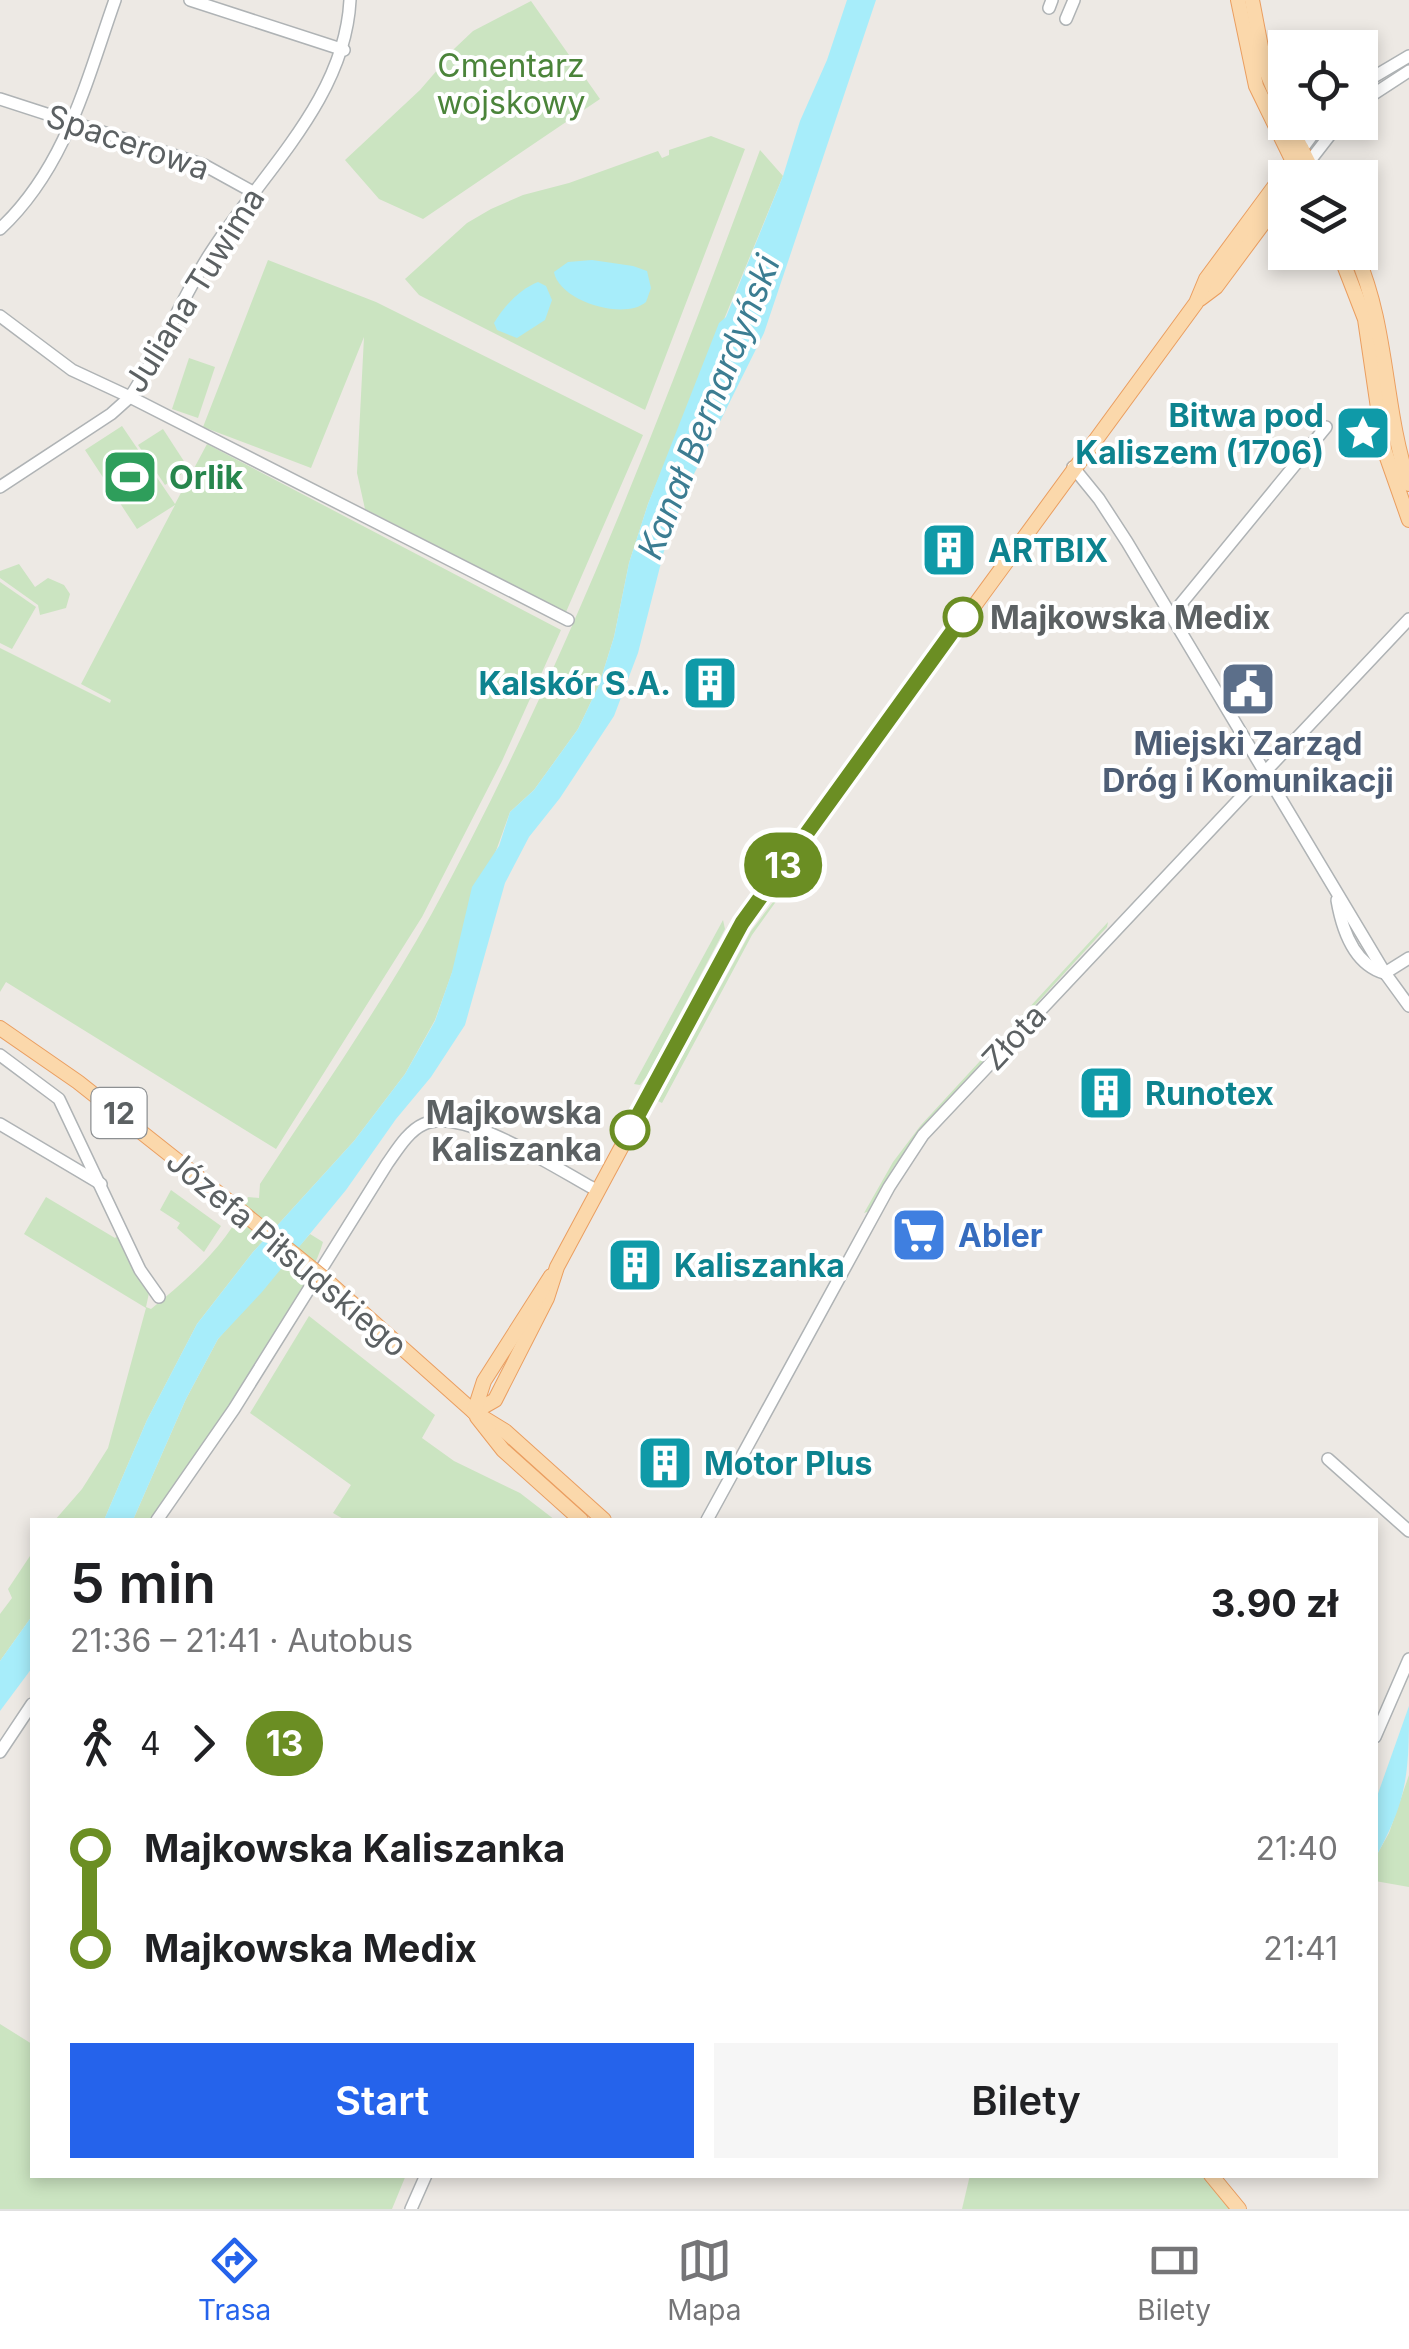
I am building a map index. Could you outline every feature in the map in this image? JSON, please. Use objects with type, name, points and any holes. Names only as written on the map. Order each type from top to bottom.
[{"type":"main road","points":[[1238,0],[1256,86],[1296,160]]},
{"type":"main road","points":[[1252,0],[1268,75]]},
{"type":"main road","points":[[1196,303],[1206,279],[1268,205]]},
{"type":"main road","points":[[474,1412],[484,1381],[526,1310],[558,1267],[742,923],[1073,467],[1196,303],[1216,286],[1268,217]]},
{"type":"main road","points":[[1347,270],[1365,319],[1384,449],[1409,520]]},
{"type":"main road","points":[[1361,270],[1378,316],[1394,426],[1409,484]]},
{"type":"main road","name":"Józefa Piłsudskiego","points":[[0,1028],[78,1082],[326,1280],[474,1412],[505,1431],[602,1518]]},
{"type":"main road","name":"Józefa Piłsudskiego","points":[[474,1412],[490,1438],[580,1518]]},
{"type":"main road","points":[[1213,2178],[1238,2209]]},
{"type":"street","points":[[0,229],[48,173],[72,123],[115,0]]},
{"type":"street","points":[[190,0],[344,50]]},
{"type":"street","name":"Juliana Tuwima","points":[[0,487],[111,414],[130,397],[200,271],[319,100],[344,50],[350,0]]},
{"type":"street","points":[[1066,19],[1074,0]]},
{"type":"street","points":[[1378,75],[1409,56]]},
{"type":"street","points":[[1378,91],[1409,71]]},
{"type":"street","name":"Spacerowa","points":[[0,99],[204,165],[253,192]]},
{"type":"street","points":[[1306,160],[1324,140]]},
{"type":"street","points":[[0,316],[72,370],[568,620]]},
{"type":"street","points":[[1171,616],[1326,427]]},
{"type":"street","points":[[1073,467],[1110,515],[1385,973],[1409,1006]]},
{"type":"street","name":"Złota","points":[[707,1518],[912,1150],[1409,619]]},
{"type":"street","points":[[1385,973],[1409,958]]},
{"type":"street","points":[[0,1055],[58,1098],[140,1270],[159,1297]]},
{"type":"street","points":[[158,1518],[250,1382],[387,1164],[422,1124],[438,1120],[477,1127],[598,1191]]},
{"type":"street","points":[[0,1124],[100,1184]]},
{"type":"street","points":[[1328,1459],[1409,1531]]},
{"type":"street","points":[[1378,1730],[1409,1660]]},
{"type":"street","points":[[0,1752],[30,1707]]},
{"type":"street","points":[[412,2209],[425,2178]]},
{"type":"green space","name":"Cmentarz wojskowy","points":[[531,1],[600,99],[423,219],[379,199],[345,160],[420,90],[439,68],[436,66],[473,31]]},
{"type":"green space","points":[[711,136],[745,149],[645,410],[419,295],[405,279],[467,223],[491,209],[658,151],[662,158],[669,155],[669,150]]},
{"type":"green space","points":[[760,150],[783,176],[648,504],[599,685],[578,729],[534,790],[510,812],[435,1020],[405,1074],[354,1141],[253,1252],[197,1324],[147,1420],[105,1518],[57,1518],[82,1489],[108,1448],[146,1308],[24,1234],[46,1197],[115,1238],[120,1234],[149,1293],[146,1307],[151,1309],[219,1245],[248,1197],[259,1198],[260,1184],[370,1017],[431,915],[479,823],[568,634],[687,345]]},
{"type":"green space","points":[[268,260],[376,302],[643,435],[566,612],[365,509],[357,473],[364,337],[311,468],[203,427]]},
{"type":"green space","points":[[189,358],[215,367],[198,418],[172,409]]},
{"type":"green space","points":[[122,426],[175,504],[207,444],[561,630],[502,761],[422,917],[276,1149],[6,982],[0,992],[0,648],[110,703],[111,700],[81,684],[175,505],[137,529],[85,450]]},
{"type":"green space","points":[[163,429],[189,469],[165,485],[138,445]]},
{"type":"green space","points":[[19,564],[35,587],[48,578],[64,585],[70,594],[66,608],[40,615],[38,605],[0,578],[0,571]]},
{"type":"green space","points":[[0,582],[36,607],[12,649],[0,643]]},
{"type":"green space","points":[[818,843],[752,935],[662,1103],[658,1101],[751,931]]},
{"type":"green space","points":[[723,920],[725,929],[647,1076],[640,1085],[634,1084]]},
{"type":"green space","points":[[1108,922],[922,1128],[893,1168],[870,1211],[864,1213],[893,1162],[921,1125]]},
{"type":"green space","points":[[171,1190],[221,1226],[204,1252],[177,1228],[180,1223],[160,1210]]},
{"type":"green space","points":[[310,1234],[323,1242],[300,1292],[219,1422],[152,1518],[134,1518],[186,1399],[218,1339]]},
{"type":"green space","points":[[309,1316],[435,1415],[422,1438],[454,1461],[520,1493],[552,1518],[342,1518],[333,1513],[351,1485],[250,1413]]},
{"type":"green space","points":[[30,1556],[30,1619],[0,1661],[0,1614],[12,1598],[8,1589]]},
{"type":"green space","points":[[1409,1775],[1409,1887],[1378,1882],[1378,1853]]},
{"type":"green space","points":[[0,2024],[30,2043],[30,2178],[405,2178],[392,2209],[0,2209]]},
{"type":"green space","points":[[969,2178],[1204,2178],[1230,2209],[962,2209]]},
{"type":"water","name":"Kanał Bernardyński","points":[[847,0],[876,0],[764,333],[689,484],[664,551],[638,653],[614,716],[529,837],[505,883],[465,1025],[346,1190],[218,1339],[186,1399],[134,1518],[105,1518],[147,1420],[197,1324],[253,1252],[354,1141],[405,1074],[435,1021],[452,972],[472,887],[499,846],[510,812],[534,790],[578,729],[599,685],[648,504],[827,60]]},
{"type":"water","points":[[592,260],[647,271],[651,288],[646,302],[636,307],[609,309],[567,292],[554,272],[568,262]]},
{"type":"water","points":[[538,282],[546,286],[552,300],[545,320],[517,338],[497,330],[494,323],[508,304]]},
{"type":"water","points":[[30,1619],[30,1671],[0,1711],[0,1661]]},
{"type":"water","points":[[1409,1706],[1404,1785],[1378,1852],[1378,1794]]},
{"type":"bus line","name":"13","points":[[630,1130],[753,906],[963,617]]},
{"type":"place","name":"Bitwa pod Kaliszem (1706)","points":[[1363,433]]},
{"type":"place","name":"Orlik","points":[[130,477]]},
{"type":"place","name":"ARTBIX","points":[[949,550]]},
{"type":"place","name":"Majkowska Medix","points":[[963,617]]},
{"type":"place","name":"Kalskór S.A.","points":[[710,683]]},
{"type":"place","name":"Miejski Zarząd Dróg i Komunikacji","points":[[1248,689]]},
{"type":"place","name":"Runotex","points":[[1106,1093]]},
{"type":"place","name":"Majkowska Kaliszanka","points":[[630,1130]]},
{"type":"place","name":"Abler","points":[[919,1235]]},
{"type":"place","name":"Kaliszanka","points":[[635,1265]]},
{"type":"place","name":"Motor Plus","points":[[665,1463]]}]
